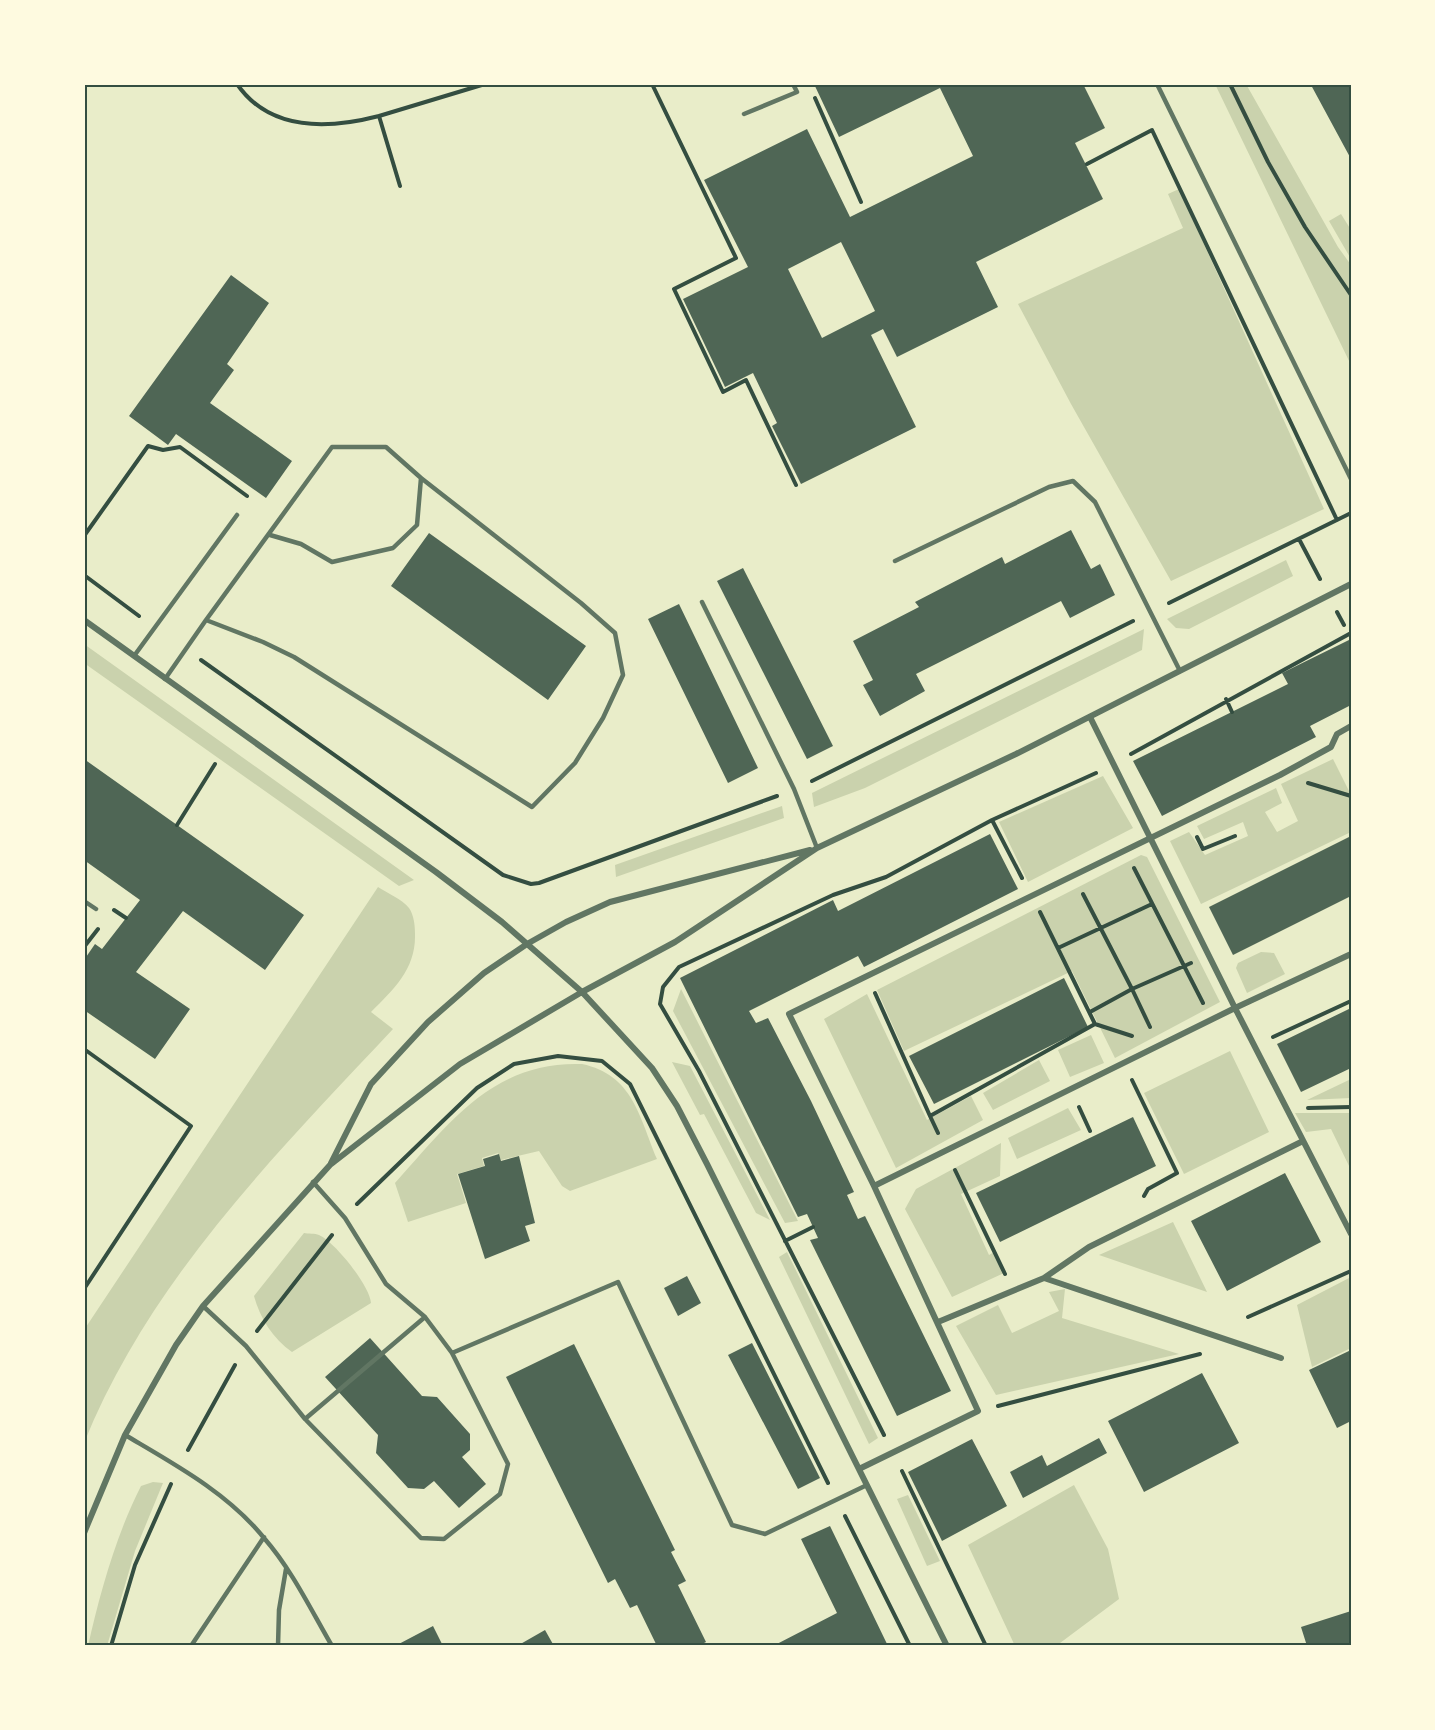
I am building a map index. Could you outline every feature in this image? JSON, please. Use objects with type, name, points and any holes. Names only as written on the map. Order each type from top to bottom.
[{"type":"street","points":[[84,1533],[125,1435],[176,1345],[203,1306],[312,1182],[330,1165],[460,1064],[582,992],[675,942],[817,848],[1090,717],[1351,584]]},
{"type":"street","points":[[84,620],[436,872],[527,944],[582,992],[652,1068],[677,1106],[947,1646]]},
{"type":"street","points":[[1090,717],[1234,1008],[1351,1234]]},
{"type":"street","points":[[859,1469],[978,1411],[874,1186],[789,1014],[1151,840],[1280,775],[1331,747],[1336,734],[1351,726]]},
{"type":"street","points":[[330,1165],[370,1084],[428,1022],[484,973],[527,944],[566,922],[610,902],[817,848]]},
{"type":"street","points":[[874,1186],[1234,1008],[1351,954]]},
{"type":"street","points":[[938,1322],[1044,1278],[1089,1246],[1303,1141]]},
{"type":"street","points":[[1044,1278],[1281,1359]]},
{"type":"lane","points":[[744,114],[797,92],[793,84]]},
{"type":"lane","points":[[1157,84],[1351,479]]},
{"type":"lane","points":[[165,679],[185,649],[206,620],[270,535],[332,447],[386,447],[421,478],[582,603],[615,633],[623,675],[603,718],[575,763],[532,807],[294,657],[263,642],[206,620]]},
{"type":"lane","points":[[270,535],[301,543],[332,562],[393,548],[417,525],[421,478]]},
{"type":"lane","points":[[895,561],[1049,487],[1072,482],[1095,502],[1180,671]]},
{"type":"lane","points":[[134,656],[237,515]]},
{"type":"lane","points":[[702,602],[794,789],[817,848]]},
{"type":"lane","points":[[84,901],[96,909]]},
{"type":"lane","points":[[203,1306],[246,1346],[306,1419],[421,1538],[444,1539],[500,1494],[508,1464],[452,1353],[425,1317],[386,1284],[345,1218],[312,1182]]},
{"type":"lane","points":[[452,1353],[618,1282],[732,1525],[765,1534],[867,1485]]},
{"type":"lane","points":[[306,1419],[425,1317]]},
{"type":"lane","points":[[125,1435],[209,1488],[264,1537],[286,1567],[332,1646]]},
{"type":"lane","points":[[191,1646],[264,1537]]},
{"type":"lane","points":[[278,1646],[279,1610],[286,1567]]},
{"type":"path","points":[[237,84],[258,106],[302,124],[338,125],[379,116],[486,84]]},
{"type":"path","points":[[652,84],[736,258],[674,290],[723,392],[746,380],[796,485]]},
{"type":"path","points":[[1230,84],[1261,150],[1300,218],[1351,295]]},
{"type":"path","points":[[813,95],[861,202]]},
{"type":"path","points":[[379,116],[400,186]]},
{"type":"path","points":[[1086,164],[1152,130],[1336,520]]},
{"type":"path","points":[[84,536],[148,446],[163,450],[180,447],[250,498],[237,515]]},
{"type":"path","points":[[185,649],[503,875],[531,884],[794,789],[1351,513]]},
{"type":"path","points":[[1299,539],[1313,566]]},
{"type":"path","points":[[84,575],[155,627]]},
{"type":"path","points":[[986,1646],[893,1453],[699,1071],[660,1004],[663,987],[679,968],[833,895],[886,876],[992,820],[1114,765],[1226,699],[1351,633]]},
{"type":"path","points":[[1226,699],[1232,712]]},
{"type":"path","points":[[177,825],[215,764]]},
{"type":"path","points":[[1280,775],[1351,795]]},
{"type":"path","points":[[992,820],[1028,888]]},
{"type":"path","points":[[1125,852],[1211,1020]]},
{"type":"path","points":[[1074,877],[1160,1045]]},
{"type":"path","points":[[1033,896],[1095,1024]]},
{"type":"path","points":[[1058,948],[1152,903]]},
{"type":"path","points":[[1090,1012],[1132,990],[1209,956]]},
{"type":"path","points":[[868,976],[930,1116],[1013,1291]]},
{"type":"path","points":[[1271,1039],[1351,1001]]},
{"type":"path","points":[[930,1116],[1095,1024],[1160,1045]]},
{"type":"path","points":[[84,1049],[191,1126],[84,1289]]},
{"type":"path","points":[[111,1646],[135,1565],[178,1468],[246,1346],[364,1195],[477,1088],[514,1064],[558,1056],[602,1061],[630,1084],[909,1646]]},
{"type":"path","points":[[1123,1230],[1148,1189],[1177,1173],[1124,1062]]},
{"type":"path","points":[[1286,1109],[1351,1107]]},
{"type":"path","points":[[785,1241],[813,1227]]},
{"type":"path","points":[[1248,1317],[1351,1270]]},
{"type":"path","points":[[978,1411],[1239,1344]]},
{"type":"green space","points":[[1215,84],[1246,84],[1338,247],[1351,265],[1351,365]]},
{"type":"green space","points":[[1179,189],[1324,509],[1171,581],[1071,404],[1018,304],[1183,228],[1168,194]]},
{"type":"green space","points":[[1341,214],[1351,230],[1351,259],[1329,221]]},
{"type":"green space","points":[[1286,560],[1293,576],[1189,629],[1176,628],[1167,619]]},
{"type":"green space","points":[[1144,629],[1142,650],[865,788],[814,807],[812,793]]},
{"type":"green space","points":[[84,644],[414,880],[399,886],[84,663]]},
{"type":"green space","points":[[1333,759],[1351,795],[1351,832],[1201,904],[1170,841],[1189,832],[1205,855],[1248,836],[1243,822],[1204,839],[1197,826],[1276,788],[1282,803],[1265,812],[1277,832],[1298,821],[1281,784]]},
{"type":"green space","points":[[1103,776],[1133,828],[1028,882],[999,822]]},
{"type":"green space","points":[[782,806],[784,818],[616,877],[615,865]]},
{"type":"green space","points":[[1141,855],[1147,857],[1220,1002],[1115,1058],[1072,971],[904,1051],[877,990]]},
{"type":"green space","points":[[378,887],[409,908],[414,924],[414,946],[408,968],[402,978],[371,1012],[393,1029],[261,1172],[180,1274],[144,1327],[111,1384],[84,1443],[84,1330]]},
{"type":"green space","points":[[1261,952],[1274,953],[1285,974],[1247,993],[1236,968],[1238,963]]},
{"type":"green space","points":[[681,989],[798,1221],[785,1223],[673,1011]]},
{"type":"green space","points":[[867,994],[927,1120],[971,1096],[983,1120],[896,1168],[824,1019]]},
{"type":"green space","points":[[1091,1035],[1104,1063],[1070,1077],[1058,1050]]},
{"type":"green space","points":[[1230,1051],[1269,1132],[1184,1174],[1144,1093]]},
{"type":"green space","points":[[1039,1060],[1050,1081],[993,1110],[983,1093]]},
{"type":"green space","points":[[672,1062],[690,1066],[770,1220],[756,1213],[704,1114],[700,1115]]},
{"type":"green space","points":[[582,1064],[599,1069],[613,1077],[623,1088],[639,1113],[657,1159],[570,1191],[562,1186],[539,1151],[501,1160],[498,1153],[482,1158],[484,1166],[457,1174],[466,1203],[408,1222],[395,1183],[454,1118],[475,1100],[498,1085],[523,1073],[551,1066]]},
{"type":"green space","points":[[1351,1079],[1351,1098],[1307,1100]]},
{"type":"green space","points":[[1068,1108],[1081,1130],[1017,1159],[1008,1138]]},
{"type":"green space","points":[[1295,1113],[1351,1113],[1351,1170],[1331,1129],[1306,1132]]},
{"type":"green space","points":[[1001,1143],[1000,1176],[961,1194],[989,1255],[994,1252],[1004,1273],[952,1297],[905,1209],[916,1189]]},
{"type":"green space","points":[[1173,1222],[1207,1292],[1099,1255]]},
{"type":"green space","points":[[304,1233],[319,1235],[334,1246],[365,1286],[371,1303],[292,1352],[268,1327],[254,1296]]},
{"type":"green space","points":[[787,1252],[878,1438],[869,1444],[779,1257]]},
{"type":"green space","points":[[1351,1277],[1351,1348],[1312,1367],[1297,1305]]},
{"type":"green space","points":[[1065,1289],[1062,1318],[1179,1354],[996,1395],[956,1326],[998,1305],[1012,1333],[1059,1311],[1049,1292]]},
{"type":"green space","points":[[153,1482],[163,1483],[135,1551],[107,1646],[88,1646],[116,1544],[141,1486]]},
{"type":"green space","points":[[1074,1485],[1108,1549],[1119,1599],[1056,1646],[1015,1646],[968,1545]]},
{"type":"green space","points":[[908,1495],[940,1561],[927,1566],[897,1499]]},
{"type":"building","points":[[814,84],[961,84],[963,87],[970,84],[1083,84],[1105,128],[1075,143],[1103,199],[976,262],[998,307],[897,357],[883,329],[871,335],[916,427],[801,484],[772,426],[777,423],[753,373],[725,387],[683,299],[748,267],[704,180],[807,129],[850,217],[973,156],[940,88],[839,137]],"holes":[[[841,242],[875,311],[822,338],[788,269]]]},
{"type":"building","points":[[1351,84],[1351,159],[1311,85]]},
{"type":"building","points":[[231,275],[269,303],[227,364],[234,370],[210,403],[292,461],[266,498],[176,434],[168,445],[129,416]]},
{"type":"building","points":[[1071,530],[1091,569],[1100,564],[1115,595],[1070,618],[1061,601],[916,674],[925,691],[880,716],[863,685],[873,680],[853,641],[919,607],[915,602],[1002,557],[1005,564]]},
{"type":"building","points":[[429,533],[586,646],[548,700],[391,586]]},
{"type":"building","points":[[743,568],[833,746],[807,759],[717,581]]},
{"type":"building","points":[[679,604],[758,768],[728,783],[648,619]]},
{"type":"building","points":[[1351,639],[1351,705],[1310,726],[1316,737],[1162,816],[1133,761],[1288,684],[1282,673]]},
{"type":"building","points":[[84,759],[304,915],[265,970],[183,911],[136,972],[190,1009],[155,1059],[84,1010],[84,960],[95,944],[102,949],[140,900],[84,860]]},
{"type":"building","points":[[990,834],[1018,889],[864,967],[858,956],[749,1011],[756,1023],[768,1018],[854,1192],[847,1195],[858,1219],[865,1216],[951,1391],[897,1416],[810,1240],[818,1238],[807,1214],[798,1217],[680,978],[833,900],[838,911]]},
{"type":"building","points":[[1351,836],[1351,896],[1233,955],[1209,907]]},
{"type":"building","points":[[1064,978],[1088,1027],[934,1104],[909,1056]]},
{"type":"building","points":[[1351,1008],[1351,1068],[1301,1092],[1277,1044]]},
{"type":"building","points":[[1133,1117],[1156,1166],[1000,1242],[976,1193]]},
{"type":"building","points":[[499,1154],[501,1161],[519,1156],[535,1223],[525,1226],[530,1241],[485,1259],[458,1174],[485,1166],[483,1159]]},
{"type":"building","points":[[1285,1173],[1321,1242],[1227,1291],[1191,1221]]},
{"type":"building","points":[[687,1276],[701,1303],[678,1316],[664,1288]]},
{"type":"building","points":[[370,1338],[422,1396],[437,1397],[470,1434],[470,1450],[462,1457],[486,1484],[459,1508],[434,1481],[424,1489],[408,1488],[376,1453],[378,1435],[325,1377]]},
{"type":"building","points":[[752,1343],[820,1478],[798,1489],[728,1355]]},
{"type":"building","points":[[574,1344],[675,1550],[671,1552],[686,1581],[678,1585],[706,1642],[698,1646],[652,1646],[656,1644],[637,1605],[630,1608],[615,1579],[608,1583],[506,1377]]},
{"type":"building","points":[[1351,1350],[1351,1421],[1337,1428],[1309,1370]]},
{"type":"building","points":[[1202,1373],[1239,1443],[1144,1492],[1108,1421]]},
{"type":"building","points":[[1099,1438],[1107,1453],[1023,1498],[1010,1472],[1042,1455],[1047,1466]]},
{"type":"building","points":[[972,1439],[1007,1506],[942,1541],[908,1472]]},
{"type":"building","points":[[830,1526],[888,1646],[773,1646],[837,1613],[801,1539]]},
{"type":"building","points":[[1351,1611],[1351,1645],[1307,1646],[1301,1627]]},
{"type":"building","points":[[433,1626],[443,1646],[395,1646]]},
{"type":"building","points":[[545,1630],[554,1646],[517,1646]]}]
